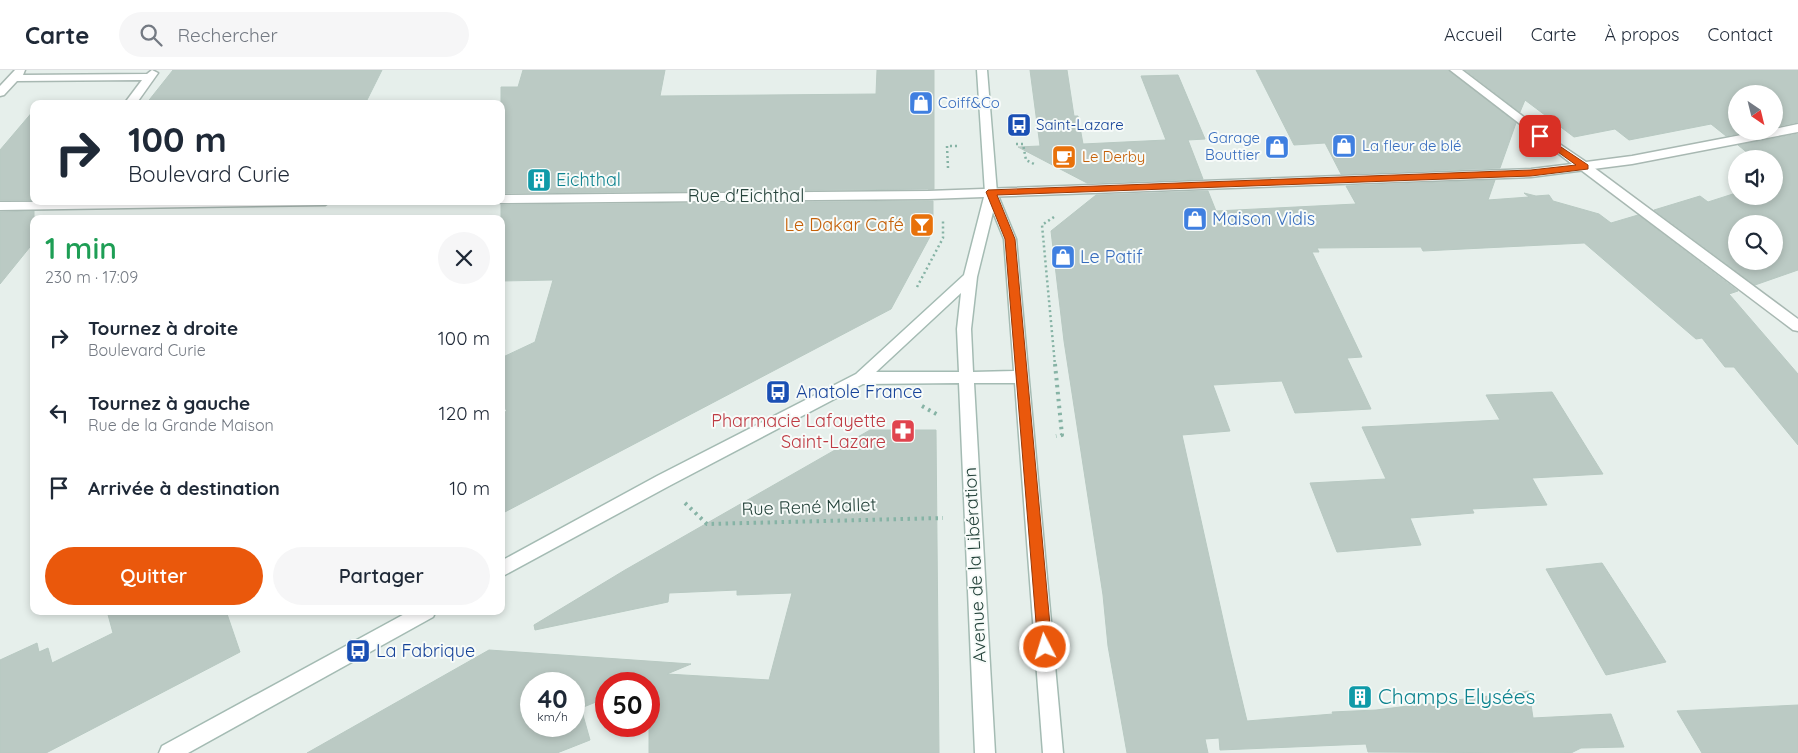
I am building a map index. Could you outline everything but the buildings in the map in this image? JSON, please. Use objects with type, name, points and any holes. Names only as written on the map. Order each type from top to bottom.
[{"type":"street","points":[[982,70],[991,192],[1010,239],[1053,753]]},
{"type":"street","points":[[1455,70],[1554,146],[1585,167],[1798,326]]},
{"type":"street","points":[[0,93],[18,74],[153,74]]},
{"type":"street","points":[[133,100],[153,74]]},
{"type":"street","name":"Rue d'Eichthal","points":[[505,199],[991,192],[1531,173],[1632,160],[1798,128]]},
{"type":"street","name":"Avenue de la Libération","points":[[985,753],[964,329],[970,277],[991,192]]},
{"type":"street","points":[[0,206],[30,204]]},
{"type":"street","points":[[505,568],[663,481],[861,378],[970,277]]},
{"type":"street","points":[[861,378],[1021,377]]},
{"type":"street","points":[[169,753],[420,615]]},
{"type":"path","points":[[1016,144],[1023,144]]},
{"type":"path","points":[[947,146],[959,146]]},
{"type":"path","points":[[1042,225],[1062,435]]},
{"type":"path","points":[[912,295],[943,238]]},
{"type":"path","name":"Rue René Mallet","points":[[663,481],[707,524],[973,517]]},
{"type":"place","name":"Coiff&Co","points":[[921,103]]},
{"type":"place","name":"Saint-Lazare","points":[[1019,125]]},
{"type":"place","name":"La fleur de blé","points":[[1344,146]]},
{"type":"place","name":"Garage Bouttier","points":[[1277,147]]},
{"type":"place","name":"Le Derby","points":[[1064,157]]},
{"type":"place","name":"Eichthal","points":[[539,180]]},
{"type":"place","name":"Maison Vidis","points":[[1195,219]]},
{"type":"place","name":"Le Dakar Café","points":[[922,225]]},
{"type":"place","name":"Le Patif","points":[[1063,257]]},
{"type":"place","name":"Anatole France","points":[[778,392]]},
{"type":"place","name":"Pharmacie Lafayette Saint-Lazare","points":[[903,431]]},
{"type":"place","name":"La Fabrique","points":[[358,651]]},
{"type":"place","name":"Champs Elysées","points":[[1360,697]]},
{"type":"route","points":[[1045,647],[1010,239],[991,192],[1531,173],[1585,167],[1540,136]]}]
